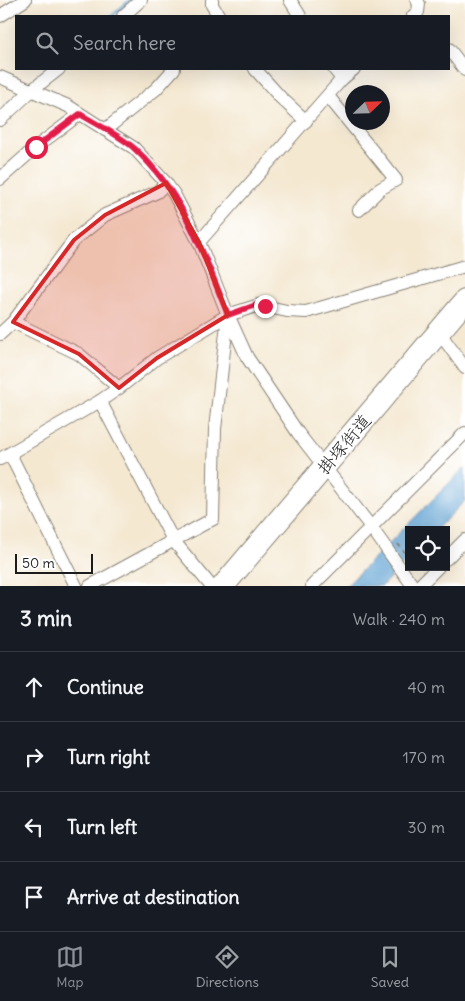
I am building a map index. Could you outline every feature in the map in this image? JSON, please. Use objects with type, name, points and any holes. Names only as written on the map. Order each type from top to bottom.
[{"type":"highway","name":"掛塚街道","points":[[223,586],[465,302]]},
{"type":"street","points":[[0,16],[25,0]]},
{"type":"street","points":[[124,15],[141,0]]},
{"type":"street","points":[[212,0],[212,5],[218,15]]},
{"type":"street","points":[[290,0],[299,15]]},
{"type":"street","points":[[450,50],[465,70]]},
{"type":"street","points":[[0,120],[32,90],[58,70]]},
{"type":"street","points":[[105,130],[156,89],[173,70]]},
{"type":"street","points":[[256,70],[306,122]]},
{"type":"street","points":[[198,242],[328,96],[338,74],[351,70]]},
{"type":"street","points":[[0,77],[68,106],[134,148],[166,184],[174,194],[198,242],[247,357],[298,433],[410,581]]},
{"type":"street","points":[[328,96],[396,180],[380,189],[359,210]]},
{"type":"street","points":[[0,179],[36,147],[80,114]]},
{"type":"street","points":[[119,388],[79,354],[5,327],[74,240],[105,215],[157,192],[166,184]]},
{"type":"street","points":[[76,586],[5,456],[100,401],[157,358],[228,315],[259,304],[287,311],[306,312],[465,266]]},
{"type":"street","points":[[90,586],[213,519],[215,429],[228,315]]},
{"type":"street","points":[[439,332],[465,368]]},
{"type":"street","points":[[100,401],[173,540],[211,586]]},
{"type":"street","points":[[312,586],[465,433]]},
{"type":"street","points":[[450,554],[465,540]]},
{"type":"street","points":[[419,586],[434,571]]},
{"type":"highlighted area","points":[[166,183],[199,242],[228,315],[157,358],[119,388],[79,354],[13,322],[74,240],[105,215]]},
{"type":"water","points":[[465,467],[465,501],[440,526],[406,526]]},
{"type":"water","points":[[405,527],[405,562],[382,586],[346,586]]},
{"type":"waterway","points":[[113,15],[130,0]]},
{"type":"waterway","points":[[6,106],[23,90]]},
{"type":"route","points":[[36,147],[80,114],[134,148],[174,194],[198,242],[228,315],[259,304],[265,306]]}]
